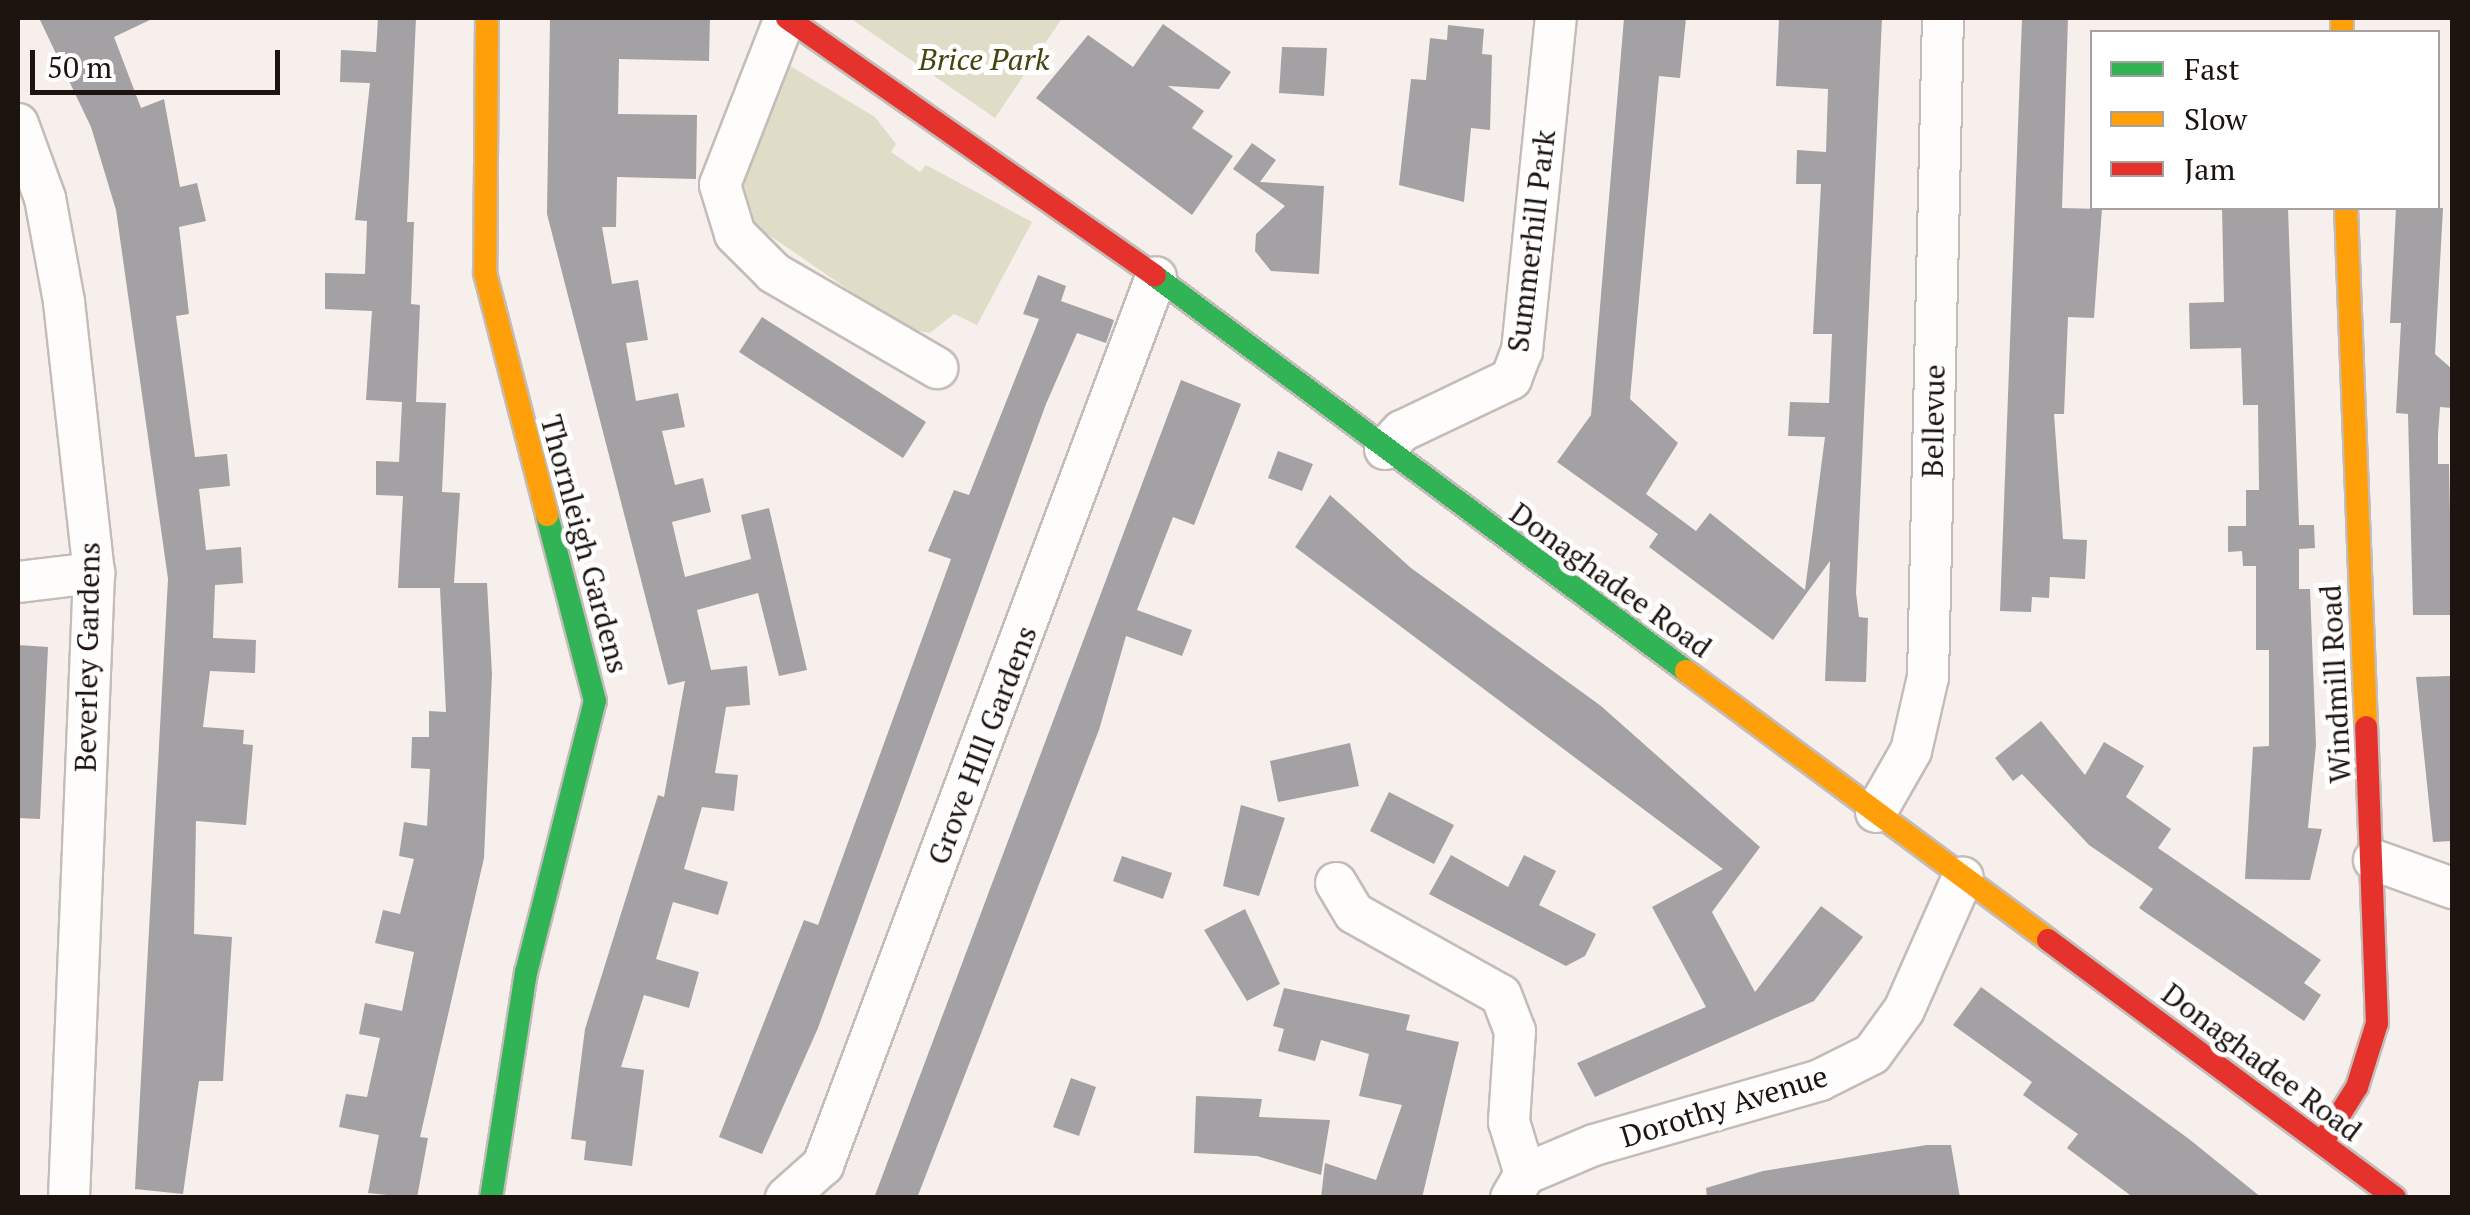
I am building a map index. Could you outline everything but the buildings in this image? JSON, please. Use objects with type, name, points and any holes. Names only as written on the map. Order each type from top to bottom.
[{"type":"street","name":"Thornleigh Gardens","points":[[487,18],[486,274],[595,701],[522,990],[491,1197]]},
{"type":"street","points":[[786,18],[720,184],[735,234],[774,273],[937,368]]},
{"type":"street","name":"Donaghadee Road","points":[[786,18],[1156,277],[2395,1198]]},
{"type":"street","name":"Summerhill Park","points":[[1384,449],[1402,431],[1511,379],[1522,351],[1556,18]]},
{"type":"street","name":"Bellevue","points":[[1876,812],[1911,751],[1928,677],[1943,18]]},
{"type":"street","name":"Beverley Gardens","points":[[18,124],[45,198],[64,302],[94,573],[69,1198]]},
{"type":"street","name":"Windmill Road","points":[[2322,1143],[2358,1088],[2377,1024],[2374,860],[2346,210]]},
{"type":"street","name":"Grove HIll Gardens","points":[[786,1198],[823,1164],[1156,277]]},
{"type":"street","points":[[18,582],[94,573]]},
{"type":"street","points":[[2374,860],[2452,888]]},
{"type":"street","name":"Dorothy Avenue","points":[[1518,1186],[1820,1080],[1872,1054],[1904,1010],[1963,877]]},
{"type":"street","points":[[1336,883],[1354,913],[1501,995],[1516,1032],[1509,1122],[1518,1186]]},
{"type":"street","points":[[491,1197],[499,1198]]},
{"type":"green space","name":"Brice Park","points":[[850,18],[1062,18],[995,118]]},
{"type":"green space","points":[[787,64],[875,117],[896,144],[891,152],[920,172],[926,165],[1032,222],[977,325],[954,314],[930,333],[904,328],[756,226],[741,199],[738,157]]},
{"type":"traffic: fast","points":[[1155,276],[1686,671]]},
{"type":"traffic: fast","points":[[491,1198],[526,973],[595,701],[547,515]]},
{"type":"traffic: slow","points":[[487,18],[485,273],[547,515]]},
{"type":"traffic: slow","points":[[2342,18],[2342,30]]},
{"type":"traffic: slow","points":[[2346,210],[2366,727]]},
{"type":"traffic: slow","points":[[1686,671],[2048,940]]},
{"type":"traffic: jam","points":[[787,18],[1155,276]]},
{"type":"traffic: jam","points":[[2322,1143],[2357,1087],[2377,1023],[2366,727]]},
{"type":"traffic: jam","points":[[2048,940],[2395,1198]]}]
